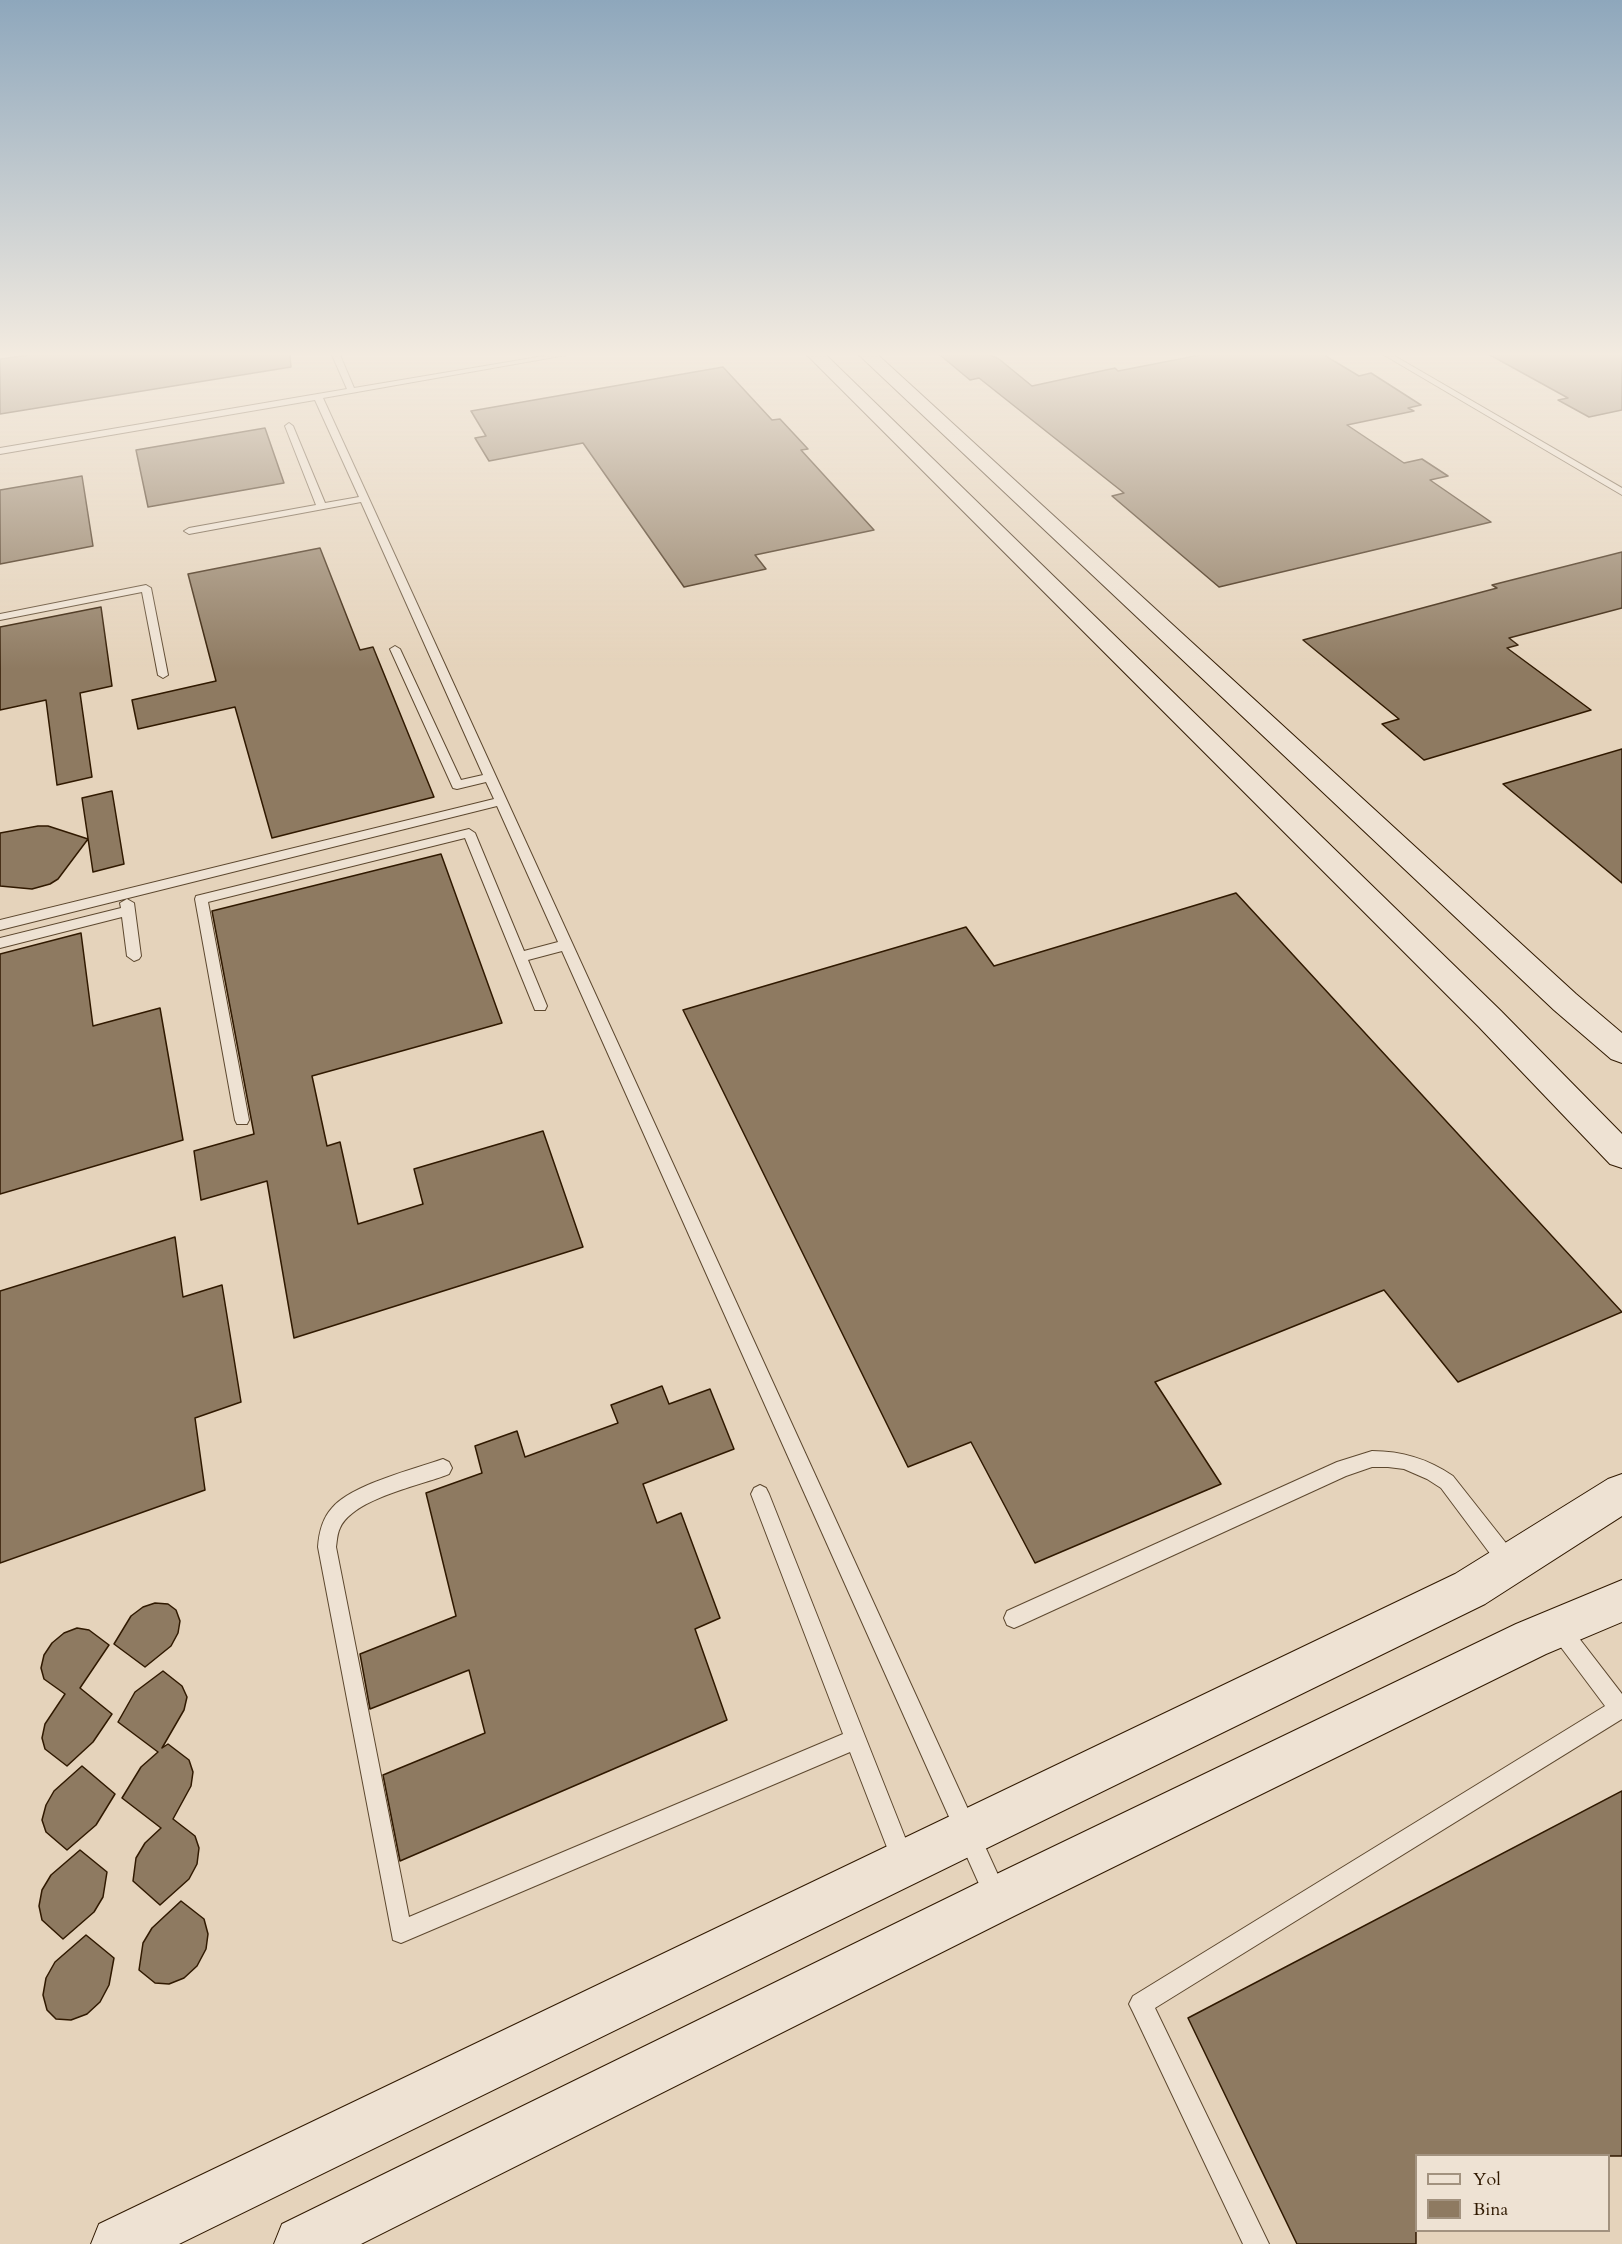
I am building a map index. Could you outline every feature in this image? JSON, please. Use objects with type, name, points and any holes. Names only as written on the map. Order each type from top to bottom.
[{"type":"street","points":[[922,460],[1490,1019],[1622,1155]]},
{"type":"street","points":[[981,460],[1556,994],[1622,1051]]},
{"type":"street","points":[[119,2244],[1470,1588],[1622,1493]]},
{"type":"street","points":[[302,2244],[997,1899],[1558,1627],[1622,1601]]},
{"type":"lane","points":[[303,460],[322,507]]},
{"type":"lane","points":[[347,460],[997,1899]]},
{"type":"lane","points":[[1567,460],[1622,492]]},
{"type":"lane","points":[[189,531],[365,499]]},
{"type":"lane","points":[[0,617],[146,588],[163,675]]},
{"type":"lane","points":[[396,650],[457,785],[490,777]]},
{"type":"lane","points":[[0,925],[501,801]]},
{"type":"lane","points":[[242,1120],[201,899],[469,833],[540,1006]]},
{"type":"lane","points":[[126,894],[134,956]]},
{"type":"lane","points":[[0,943],[128,911]]},
{"type":"lane","points":[[520,957],[566,945]]},
{"type":"lane","points":[[1014,1618],[1343,1468],[1372,1459],[1405,1461],[1447,1482],[1509,1564]]},
{"type":"lane","points":[[443,1468],[356,1498],[337,1514],[327,1536],[401,1932],[856,1739]]},
{"type":"lane","points":[[760,1494],[904,1862]]},
{"type":"lane","points":[[1256,2244],[1141,2004],[1621,1707],[1558,1627]]},
{"type":"building","points":[[138,460],[276,460],[284,483],[148,507]]},
{"type":"building","points":[[595,460],[810,460],[874,530],[755,555],[766,569],[684,587]]},
{"type":"building","points":[[1082,460],[1399,460],[1404,463],[1423,460],[1448,476],[1430,480],[1491,522],[1219,587],[1112,496],[1124,493]]},
{"type":"building","points":[[82,476],[93,546],[0,564],[0,490]]},
{"type":"building","points":[[320,548],[360,650],[373,647],[434,797],[272,838],[235,707],[138,729],[132,700],[216,681],[188,574]]},
{"type":"building","points":[[1622,552],[1622,608],[1509,638],[1518,645],[1507,648],[1591,710],[1424,760],[1382,724],[1399,719],[1303,640],[1497,588],[1492,585]]},
{"type":"building","points":[[101,607],[112,686],[80,693],[92,777],[57,785],[46,700],[0,710],[0,627]]},
{"type":"building","points":[[1622,749],[1622,883],[1503,784]]},
{"type":"building","points":[[112,791],[124,864],[93,872],[82,798]]},
{"type":"building","points":[[48,826],[88,839],[58,879],[50,884],[32,889],[0,886],[0,833]]},
{"type":"building","points":[[441,854],[502,1023],[312,1076],[327,1146],[340,1142],[358,1224],[423,1204],[414,1169],[543,1131],[583,1247],[294,1338],[267,1181],[201,1200],[194,1151],[254,1134],[212,911]]},
{"type":"building","points":[[1236,893],[1622,1312],[1458,1382],[1384,1290],[1155,1382],[1221,1484],[1035,1563],[971,1442],[908,1467],[683,1010],[966,927],[994,966]]},
{"type":"building","points":[[81,933],[93,1026],[160,1008],[183,1140],[0,1194],[0,954]]},
{"type":"building","points":[[175,1237],[183,1297],[222,1285],[241,1402],[195,1418],[205,1490],[0,1563],[0,1291]]},
{"type":"building","points":[[662,1386],[669,1404],[710,1389],[734,1449],[643,1484],[657,1523],[681,1513],[720,1618],[695,1629],[727,1720],[400,1861],[383,1775],[485,1733],[469,1670],[370,1709],[360,1654],[456,1616],[426,1493],[482,1473],[475,1446],[517,1431],[525,1457],[618,1423],[611,1405]]},
{"type":"building","points":[[155,1603],[168,1604],[176,1610],[180,1621],[178,1633],[171,1646],[145,1667],[114,1644],[131,1616],[143,1607]]},
{"type":"building","points":[[77,1628],[89,1630],[109,1645],[80,1688],[112,1714],[93,1742],[67,1766],[45,1749],[42,1738],[45,1724],[65,1694],[44,1679],[41,1668],[44,1655],[52,1643],[64,1633]]},
{"type":"building","points":[[163,1671],[182,1686],[187,1697],[184,1710],[162,1748],[168,1744],[189,1760],[193,1772],[191,1786],[173,1819],[195,1836],[199,1848],[197,1864],[189,1879],[160,1905],[133,1881],[136,1858],[145,1843],[161,1828],[122,1798],[141,1767],[158,1752],[118,1722],[135,1692]]},
{"type":"building","points":[[82,1766],[115,1794],[96,1825],[67,1850],[46,1832],[42,1820],[46,1805],[54,1791]]},
{"type":"building","points":[[1622,1791],[1622,2156],[1610,2156],[1610,2154],[1415,2154],[1416,2244],[1297,2244],[1188,2018]]},
{"type":"building","points":[[80,1850],[107,1872],[103,1897],[94,1912],[63,1939],[42,1920],[39,1906],[42,1890],[51,1875]]},
{"type":"building","points":[[181,1901],[204,1919],[208,1934],[206,1949],[197,1966],[184,1978],[169,1984],[155,1983],[139,1970],[143,1943],[152,1928]]},
{"type":"building","points":[[86,1935],[114,1958],[109,1985],[100,2002],[87,2014],[71,2020],[56,2019],[47,2010],[43,1995],[46,1978],[55,1962]]}]
